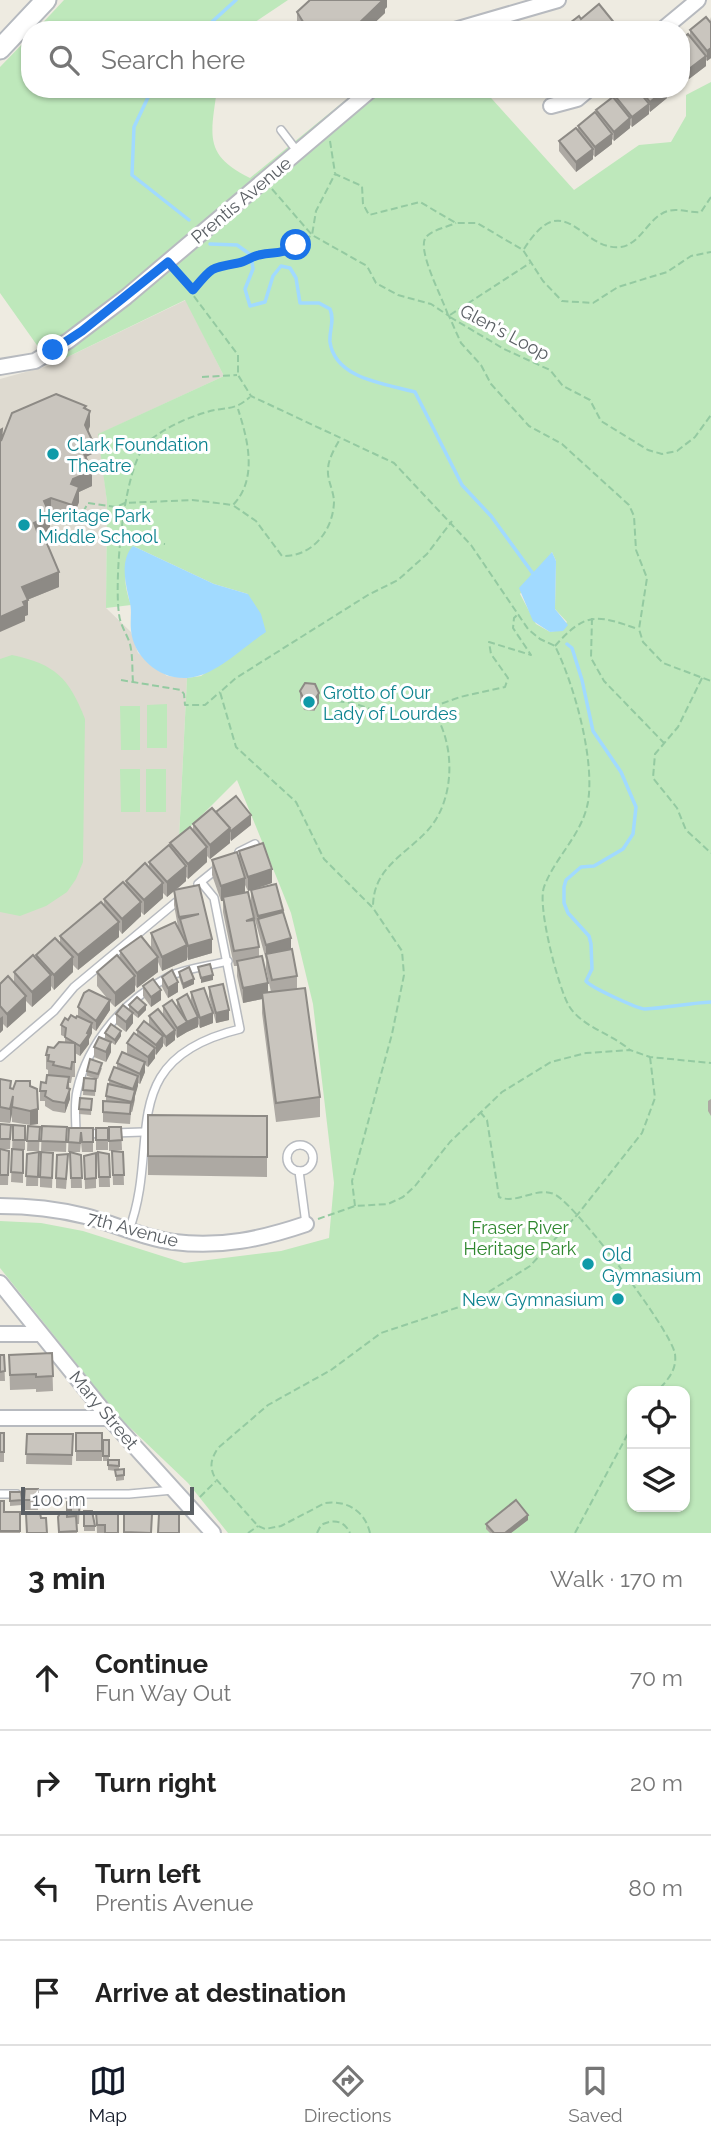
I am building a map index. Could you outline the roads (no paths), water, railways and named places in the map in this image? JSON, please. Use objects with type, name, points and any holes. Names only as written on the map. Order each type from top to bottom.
[{"type":"main road","points":[[26,21],[46,0]]},
{"type":"main road","points":[[0,49],[21,27]]},
{"type":"street","points":[[486,21],[558,0]]},
{"type":"street","points":[[673,21],[698,0]]},
{"type":"street","name":"Prentis Avenue","points":[[0,367],[35,361],[68,341],[168,262],[362,98]]},
{"type":"street","points":[[551,106],[578,98]]},
{"type":"street","name":"7th Avenue","points":[[0,1206],[37,1206],[62,1211],[172,1242],[224,1244],[250,1241],[306,1224]]},
{"type":"street","name":"Mary Street","points":[[0,1283],[109,1418],[213,1533]]},
{"type":"street","points":[[0,1334],[40,1334]]},
{"type":"street","points":[[0,1418],[109,1418]]},
{"type":"lane","points":[[281,130],[298,152]]},
{"type":"lane","points":[[235,854],[255,844]]},
{"type":"lane","points":[[0,1057],[54,1011],[74,987],[227,861]]},
{"type":"lane","points":[[128,1231],[139,1199],[143,1132],[149,1103],[162,1077],[181,1054],[208,1037],[240,1029],[214,898],[201,882]]},
{"type":"lane","points":[[217,911],[228,908]]},
{"type":"lane","points":[[76,1134],[76,1092],[90,1052],[114,1020],[142,994],[173,975],[228,961]]},
{"type":"lane","points":[[230,973],[242,971]]},
{"type":"lane","points":[[64,1133],[143,1132]]},
{"type":"lane","points":[[299,1171],[306,1224]]},
{"type":"lane","points":[[0,1494],[130,1494],[173,1490]]},
{"type":"water","points":[[133,546],[214,584],[248,594],[261,614],[266,632],[208,673],[177,678],[158,671],[142,658],[133,640],[125,566]]},
{"type":"water","points":[[552,552],[556,561],[555,609],[568,625],[563,631],[550,632],[533,621],[519,588]]},
{"type":"waterway","points":[[213,21],[236,0]]},
{"type":"waterway","points":[[148,98],[134,127],[132,175],[189,220]]},
{"type":"waterway","points":[[210,244],[237,245],[251,255],[253,269],[245,289],[250,306],[265,302],[273,276],[281,266],[290,268],[296,278],[300,303],[319,303],[330,309],[330,342],[341,364],[363,378],[415,392],[462,485],[491,516],[534,575]]},
{"type":"waterway","points":[[567,644],[572,648],[582,680],[593,731],[621,772],[636,807],[633,834],[623,849],[594,866],[581,867],[566,880],[564,903],[568,913],[589,936],[591,944],[592,969],[586,981],[614,997],[645,1009],[711,1002]]},
{"type":"place","name":"Clark Foundation Theatre","points":[[53,454]]},
{"type":"place","name":"Heritage Park Middle School","points":[[24,525]]},
{"type":"place","name":"Grotto of Our Lady of Lourdes","points":[[309,702]]},
{"type":"place","name":"Old Gymnasium","points":[[588,1264]]},
{"type":"place","name":"New Gymnasium","points":[[618,1299]]},
{"type":"park label","name":"Fraser River Heritage Park","points":[[520,1237]]}]
